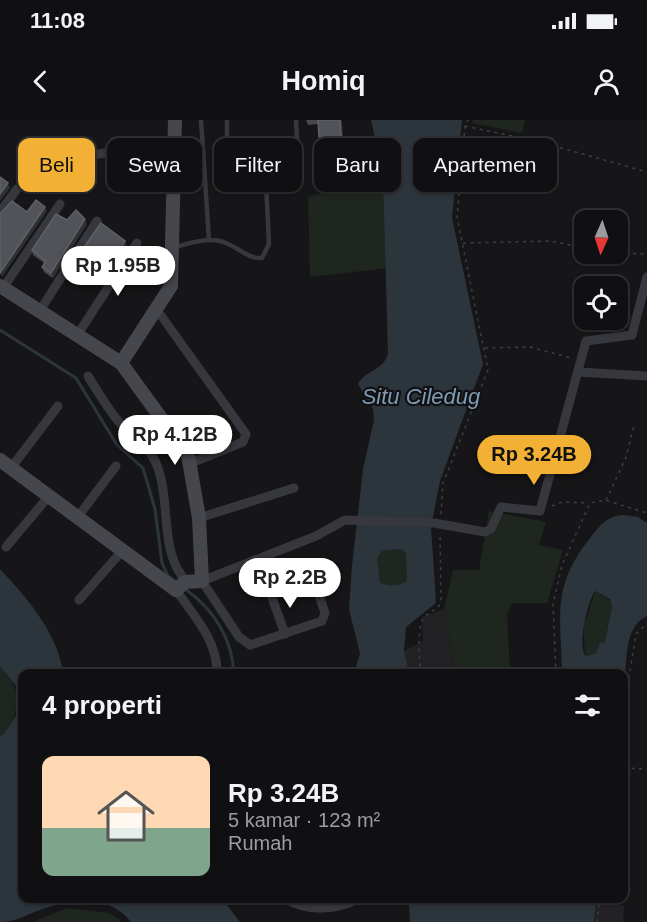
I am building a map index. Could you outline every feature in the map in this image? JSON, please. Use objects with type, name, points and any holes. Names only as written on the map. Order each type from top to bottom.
[{"type":"street","points":[[175,120],[175,138]]},
{"type":"street","points":[[0,212],[16,189]]},
{"type":"street","points":[[121,363],[171,286],[174,192]]},
{"type":"street","points":[[60,204],[1,287],[121,363],[191,464],[199,518],[202,580],[244,643],[250,645],[322,621],[325,613],[313,577]]},
{"type":"street","points":[[39,312],[98,220]]},
{"type":"street","points":[[76,336],[136,243]]},
{"type":"street","points":[[58,406],[5,464],[122,551],[182,586],[351,520],[437,524],[485,532],[491,530],[501,507],[537,512],[542,506],[586,341],[632,335],[647,277]]},
{"type":"street","points":[[157,310],[246,434],[243,442],[191,464]]},
{"type":"street","points":[[578,372],[647,376]]},
{"type":"street","points":[[88,376],[114,416],[155,461],[161,479],[177,571],[182,586],[215,651],[217,669]]},
{"type":"street","points":[[77,518],[116,466]]},
{"type":"street","points":[[199,518],[294,488]]},
{"type":"street","points":[[6,547],[49,496]]},
{"type":"street","points":[[80,600],[122,551]]},
{"type":"street","points":[[270,592],[285,634]]},
{"type":"street","points":[[292,903],[299,907],[315,908],[342,906],[349,903]]},
{"type":"lane","points":[[201,120],[209,240]]},
{"type":"lane","points":[[227,120],[227,138]]},
{"type":"lane","points":[[296,120],[297,138]]},
{"type":"lane","points":[[173,248],[209,240],[223,241],[252,258],[262,258],[267,252],[266,192]]},
{"type":"path","points":[[420,669],[421,624],[424,616],[437,609],[441,603],[437,524],[444,483],[488,370],[458,217],[465,126],[468,120]]},
{"type":"path","points":[[465,126],[540,142],[647,172]]},
{"type":"path","points":[[462,243],[551,242],[574,246]]},
{"type":"path","points":[[628,253],[647,254]]},
{"type":"path","points":[[485,348],[530,347],[581,361]]},
{"type":"path","points":[[605,500],[625,460],[634,426]]},
{"type":"path","points":[[542,506],[562,502],[590,503],[605,500],[647,513]]},
{"type":"path","points":[[556,669],[553,604],[562,565],[590,503]]},
{"type":"path","points":[[628,683],[636,634],[647,623]]},
{"type":"path","points":[[628,768],[647,769]]},
{"type":"path","points":[[597,922],[599,903]]},
{"type":"shaded area","points":[[473,120],[525,120],[522,133],[472,123]]},
{"type":"shaded area","points":[[326,192],[384,192],[388,268],[310,277],[308,197]]},
{"type":"shaded area","points":[[489,511],[546,522],[539,545],[563,550],[547,603],[513,603],[507,614],[510,669],[454,669],[444,609],[453,570],[479,570]]},
{"type":"shaded area","points":[[401,549],[406,553],[408,581],[394,585],[380,582],[377,558],[382,551]]},
{"type":"shaded area","points":[[595,591],[610,600],[612,606],[605,642],[600,643],[595,654],[585,656],[583,623]]},
{"type":"shaded area","points":[[444,609],[454,669],[408,669],[404,651],[423,641],[422,617]]},
{"type":"shaded area","points":[[0,666],[13,685],[18,700],[15,715],[4,734],[0,736]]},
{"type":"shaded area","points":[[596,903],[624,906],[623,922],[594,922]]},
{"type":"shaded area","points":[[66,908],[110,913],[122,922],[33,922]]},
{"type":"water","name":"Situ Ciledug","points":[[371,120],[462,120],[460,138],[413,138],[413,192],[455,192],[452,218],[483,364],[440,481],[431,527],[436,603],[406,627],[404,651],[408,669],[355,669],[360,654],[349,609],[352,566],[363,469],[374,420],[373,409],[358,384],[361,379],[386,360],[388,354],[383,192],[401,192],[401,138],[375,138]],"holes":[[[401,549],[406,553],[407,581],[401,584],[386,585],[380,582],[377,558],[382,551]]]},
{"type":"water","points":[[624,515],[638,517],[647,523],[647,616],[639,621],[630,636],[625,669],[562,669],[560,617],[564,586],[578,555],[598,528],[609,519]],"holes":[[[595,591],[610,599],[612,606],[605,642],[600,643],[595,654],[585,656],[582,642],[586,613]]]},
{"type":"water","points":[[0,569],[40,617],[55,644],[62,669],[18,669],[18,712],[16,686],[0,666]]},
{"type":"water","points":[[18,712],[18,903],[63,903],[16,920],[0,922],[0,736],[4,734]]},
{"type":"water","points":[[100,903],[225,903],[240,922],[131,922],[112,906]]},
{"type":"water","points":[[409,903],[596,903],[594,922],[410,922]]},
{"type":"building","points":[[318,120],[340,120],[341,136],[319,137]]},
{"type":"building","points":[[0,177],[8,183],[0,194]]},
{"type":"building","points":[[36,200],[45,207],[0,273],[0,213],[12,201],[27,212]]},
{"type":"building","points":[[76,210],[85,219],[51,273],[42,267],[46,261],[32,250],[56,214],[67,220]]},
{"type":"building","points":[[101,223],[125,241],[102,276],[77,257]]},
{"type":"waterway","points":[[0,330],[76,378],[117,445],[143,468],[155,509],[162,563],[168,576],[179,584]]},
{"type":"waterway","points":[[184,588],[204,605],[219,625],[229,648],[233,669]]}]
